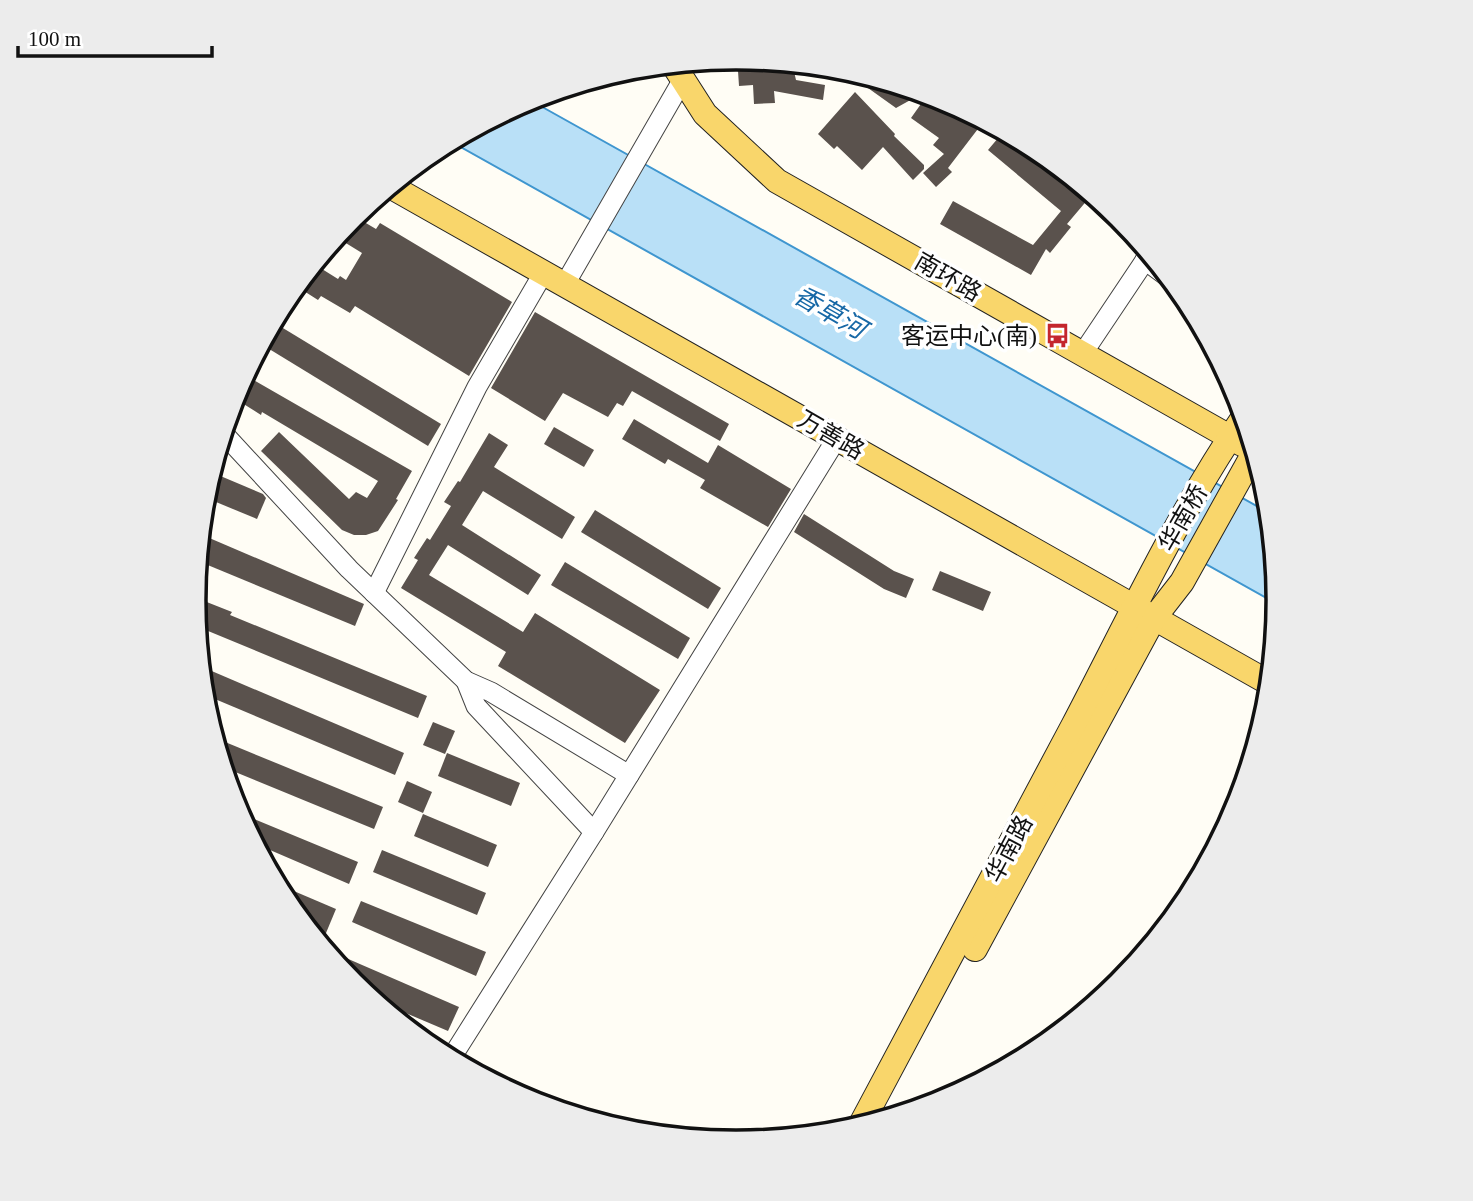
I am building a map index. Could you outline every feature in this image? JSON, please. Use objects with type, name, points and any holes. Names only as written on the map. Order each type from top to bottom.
[{"type":"main road","name":"南环路","points":[[678,74],[705,114],[777,181],[1244,446]]},
{"type":"main road","name":"万善路","points":[[399,192],[1261,678]]},
{"type":"main road","points":[[1230,438],[1238,426]]},
{"type":"main road","name":"华南桥","points":[[1154,568],[1230,438]]},
{"type":"main road","name":"华南桥","points":[[1182,582],[1249,463]]},
{"type":"main road","name":"华南路","points":[[886,1109],[1144,612],[1154,568]]},
{"type":"main road","name":"华南路","points":[[866,1115],[1007,853],[1144,612],[1182,582]]},
{"type":"street","points":[[374,593],[477,387],[555,278],[592,238],[644,145],[676,74]]},
{"type":"street","points":[[1083,354],[1143,261]]},
{"type":"street","points":[[456,1051],[837,438]]},
{"type":"street","points":[[231,441],[374,593],[466,681],[491,692],[629,775]]},
{"type":"street","points":[[466,681],[476,706],[594,832]]},
{"type":"water","name":"香草河","points":[[542,107],[1258,507],[1267,598],[461,147]]},
{"type":"building","points":[[738,71],[795,74],[796,80],[825,85],[823,100],[774,91],[775,103],[754,104],[753,85],[739,86]]},
{"type":"building","points":[[865,86],[911,100],[896,108]]},
{"type":"building","points":[[855,92],[924,165],[924,169],[913,180],[883,147],[862,170],[837,146],[834,149],[818,134]]},
{"type":"building","points":[[921,103],[978,129],[948,168],[952,172],[936,187],[923,173],[944,154],[933,145],[939,138],[911,118]]},
{"type":"building","points":[[998,139],[1002,141],[1031,159],[1086,202],[1067,224],[1071,227],[1050,253],[1046,249],[1031,275],[940,224],[953,201],[1033,245],[1061,211],[988,150]]},
{"type":"building","points":[[364,222],[376,229],[380,223],[512,302],[469,376],[355,306],[350,313],[321,296],[318,300],[305,292],[323,270],[338,279],[340,276],[346,280],[362,253],[345,243]]},
{"type":"building","points":[[535,312],[729,424],[720,441],[632,391],[623,406],[617,403],[608,417],[563,393],[545,421],[491,388]]},
{"type":"building","points":[[282,327],[441,424],[428,446],[270,349]]},
{"type":"building","points":[[254,380],[412,471],[396,499],[398,500],[378,531],[354,535],[342,530],[261,451],[279,432],[349,499],[356,492],[367,498],[378,481],[262,412],[261,415],[243,404]]},
{"type":"building","points":[[634,419],[708,463],[718,445],[791,489],[768,527],[700,488],[705,480],[668,459],[665,464],[622,439]]},
{"type":"building","points":[[554,427],[594,450],[584,467],[544,444]]},
{"type":"building","points":[[489,433],[508,445],[494,467],[575,517],[562,539],[483,491],[462,525],[541,575],[528,595],[448,545],[429,575],[523,632],[535,613],[660,690],[625,743],[498,666],[506,652],[401,588],[418,560],[414,558],[427,538],[430,540],[451,506],[444,502],[458,481],[460,482]]},
{"type":"building","points":[[221,476],[263,494],[266,498],[257,519],[215,502]]},
{"type":"building","points":[[595,510],[721,588],[708,609],[581,532]]},
{"type":"building","points":[[804,514],[894,571],[914,579],[906,598],[884,589],[794,532]]},
{"type":"building","points":[[210,538],[364,604],[355,626],[207,565]]},
{"type":"building","points":[[565,562],[690,638],[678,659],[551,585]]},
{"type":"building","points":[[940,571],[991,592],[983,611],[932,590]]},
{"type":"building","points":[[206,602],[232,612],[230,615],[427,696],[418,718],[207,631]]},
{"type":"building","points":[[211,671],[404,753],[395,775],[215,699]]},
{"type":"building","points":[[433,722],[455,731],[445,754],[423,745]]},
{"type":"building","points":[[225,742],[383,807],[374,829],[234,772]]},
{"type":"building","points":[[447,753],[520,783],[511,806],[438,776]]},
{"type":"building","points":[[407,781],[432,792],[423,813],[398,802]]},
{"type":"building","points":[[423,814],[497,845],[488,867],[414,836]]},
{"type":"building","points":[[253,819],[358,862],[349,884],[268,849]]},
{"type":"building","points":[[382,850],[486,893],[477,915],[373,872]]},
{"type":"building","points":[[292,890],[336,909],[325,935]]},
{"type":"building","points":[[361,901],[486,952],[476,976],[352,922]]},
{"type":"building","points":[[346,959],[459,1007],[448,1031],[403,1012],[361,976]]},
{"type":"place","name":"客运中心(南)","points":[[1057,336]]}]
